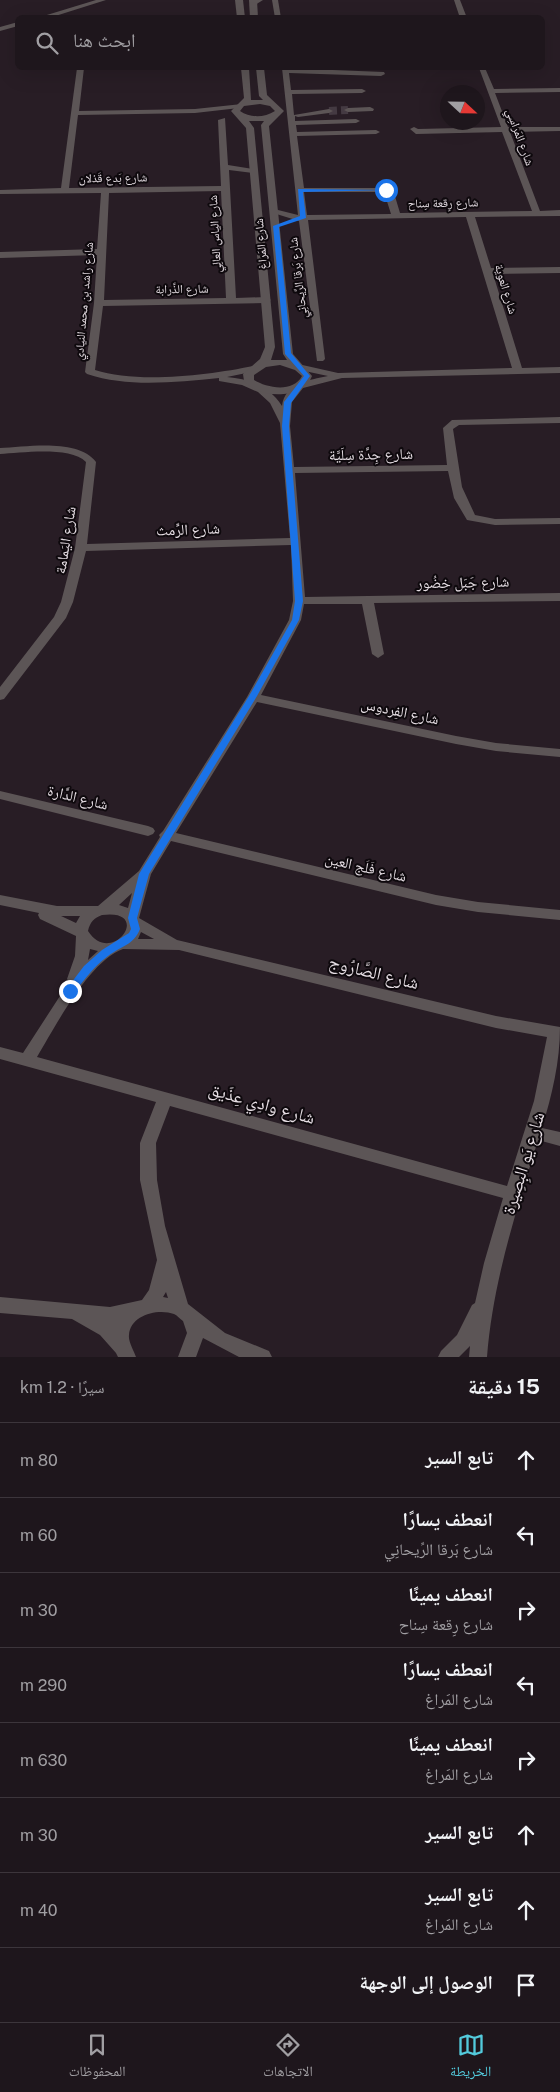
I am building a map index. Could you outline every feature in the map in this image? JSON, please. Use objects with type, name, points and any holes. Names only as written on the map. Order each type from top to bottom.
[{"type":"street","points":[[50,15],[103,0]]},
{"type":"street","points":[[239,0],[241,15]]},
{"type":"street","points":[[275,0],[278,15]]},
{"type":"street","points":[[457,0],[463,15]]},
{"type":"street","points":[[254,15],[255,1]]},
{"type":"street","points":[[68,10],[78,14]]},
{"type":"street","points":[[0,28],[15,25]]},
{"type":"street","points":[[65,191],[80,70]]},
{"type":"street","name":"شارع المَراغ","points":[[245,70],[248,98],[241,110],[250,128],[270,347],[265,361],[253,369]]},
{"type":"street","points":[[241,110],[254,118],[274,116],[280,111],[263,96],[260,70]]},
{"type":"street","name":"شارع بَرقا الرِّيحانِي","points":[[285,70],[300,190],[300,218],[320,359]]},
{"type":"street","points":[[298,70],[348,74],[370,71],[381,74]]},
{"type":"street","name":"شارع المَراسِي","points":[[483,70],[537,214]]},
{"type":"street","points":[[348,74],[350,87]]},
{"type":"street","points":[[491,92],[560,90]]},
{"type":"street","points":[[287,92],[362,91]]},
{"type":"street","points":[[75,113],[241,110],[273,104]]},
{"type":"street","points":[[348,110],[370,109]]},
{"type":"street","points":[[291,119],[329,111]]},
{"type":"street","name":"شارع المَراغ","points":[[274,116],[265,125],[288,354],[298,366]]},
{"type":"street","points":[[291,119],[356,121]]},
{"type":"street","name":"شارع الياس العالِي","points":[[222,120],[231,300]]},
{"type":"street","points":[[414,129],[416,132],[432,132],[443,135],[479,135],[484,130],[560,129]]},
{"type":"street","points":[[293,134],[376,132]]},
{"type":"street","points":[[225,168],[253,166]]},
{"type":"street","name":"شارع بَدع قَذلان","points":[[0,192],[226,188]]},
{"type":"street","points":[[300,190],[386,190],[390,194],[396,216]]},
{"type":"street","name":"شارع راشد بن محمد النيادي","points":[[105,191],[99,303],[90,372],[107,379],[191,378],[232,380],[256,386]]},
{"type":"street","name":"شارع رِقعة سِناح","points":[[274,212],[300,218],[560,213]]},
{"type":"street","name":"شارع العوية","points":[[470,215],[518,371]]},
{"type":"street","name":"شارع رِقعة سِناح","points":[[276,226],[300,218]]},
{"type":"street","points":[[0,254],[102,252]]},
{"type":"street","points":[[488,271],[560,270]]},
{"type":"street","name":"شارع الذَّرابة","points":[[99,303],[266,300]]},
{"type":"street","points":[[285,426],[275,400],[249,381],[248,374],[260,365],[280,362],[342,375],[560,370]]},
{"type":"street","points":[[27,1060],[70,991],[88,968],[133,935],[134,920],[144,874],[166,835],[253,696],[287,639],[296,620],[299,601],[296,541],[285,426],[287,402],[307,376],[298,366]]},
{"type":"street","name":"شارع راشد بن محمد النيادي","points":[[191,378],[231,374],[253,369]]},
{"type":"street","points":[[256,386],[278,391],[342,375]]},
{"type":"street","points":[[560,420],[456,422],[448,428],[453,468],[464,510],[471,518],[495,522],[560,521]]},
{"type":"street","name":"شارع اليَمامة","points":[[0,451],[67,450],[89,457],[91,462],[81,548],[72,588],[60,618],[0,696]]},
{"type":"street","name":"شارع جِدَّة سِلَيَّة","points":[[290,470],[453,468]]},
{"type":"street","name":"شارع الرِّمث","points":[[81,548],[296,541]]},
{"type":"street","name":"شارع جَبَل خِضُور","points":[[299,601],[560,597]]},
{"type":"street","points":[[367,600],[378,654]]},
{"type":"street","name":"شارع الفِردوس","points":[[253,696],[496,747],[560,753]]},
{"type":"street","name":"شارع الفِردوس","points":[[542,750],[560,749]]},
{"type":"street","name":"شارع الدَّارة","points":[[0,795],[148,831]]},
{"type":"street","name":"شارع فَلَج العين","points":[[166,835],[436,900],[478,907],[560,915]]},
{"type":"street","points":[[70,991],[82,956],[82,934],[85,919],[101,910],[144,874]]},
{"type":"street","points":[[0,900],[57,911],[121,910],[134,920]]},
{"type":"street","points":[[0,900],[58,920],[82,934],[95,946],[118,946]]},
{"type":"street","name":"شارع الصَّارُوج","points":[[134,920],[179,945]]},
{"type":"street","name":"شارع الصَّارُوج","points":[[118,946],[179,945],[496,1022],[558,1033]]},
{"type":"street","name":"شارع يَو البِصِيرة","points":[[478,1357],[478,1340],[486,1292],[513,1194],[533,1132],[558,1033]]},
{"type":"street","name":"شارع وادِي عِذَيق","points":[[0,1053],[166,1097],[513,1194]]},
{"type":"street","points":[[166,1097],[148,1144],[151,1193],[166,1258],[186,1312],[196,1330],[195,1344],[187,1357]]},
{"type":"street","points":[[533,1132],[560,1139]]},
{"type":"street","points":[[124,1352],[120,1334],[125,1320],[143,1307],[157,1292],[166,1258]]},
{"type":"street","name":"شارع يَو البِصِيرة","points":[[448,1357],[463,1341],[486,1292]]},
{"type":"street","points":[[0,1305],[110,1314],[166,1303],[186,1312],[212,1336],[231,1347],[264,1357]]},
{"type":"street","points":[[70,1312],[106,1329],[124,1352]]},
{"type":"tunnel","points":[[329,111],[348,110]]},
{"type":"route","points":[[70,991],[88,968],[113,947],[129,940],[133,935],[136,929],[132,918],[144,874],[166,835],[253,696],[287,639],[296,620],[299,601],[296,541],[285,426],[287,402],[307,376],[288,354],[276,226],[296,218],[303,218],[300,190],[386,190]]}]
